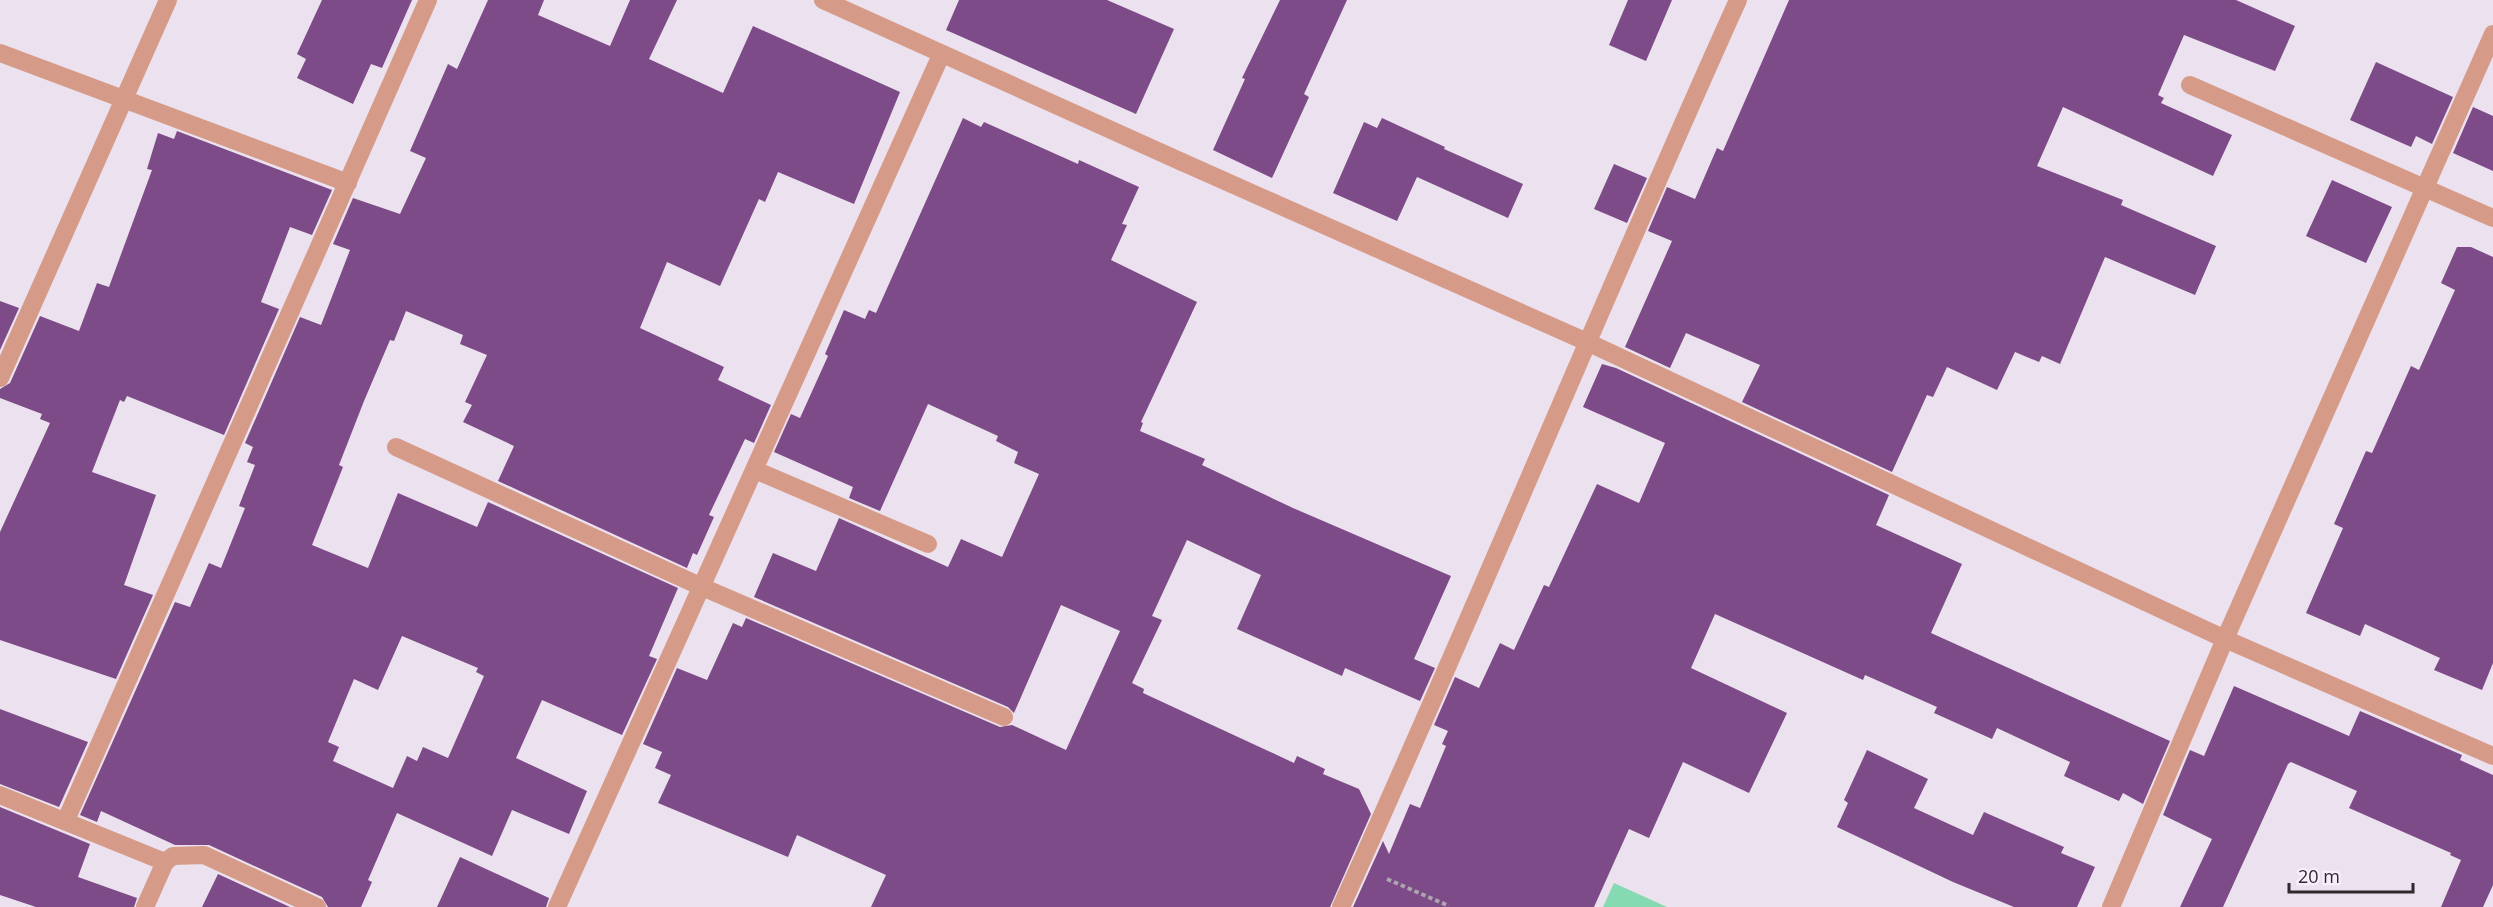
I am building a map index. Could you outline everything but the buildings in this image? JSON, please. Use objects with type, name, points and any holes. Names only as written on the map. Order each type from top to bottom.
[{"type":"street","points":[[0,378],[168,0]]},
{"type":"street","points":[[66,820],[428,0]]},
{"type":"street","points":[[823,0],[940,55],[1587,342],[2225,639],[2493,756]]},
{"type":"street","points":[[1341,907],[1414,748],[1587,342],[1738,0]]},
{"type":"street","points":[[2111,907],[2225,639],[2493,34]]},
{"type":"street","points":[[0,54],[124,98],[348,183]]},
{"type":"street","points":[[557,907],[940,55]]},
{"type":"street","points":[[2190,85],[2493,218]]},
{"type":"street","points":[[396,447],[702,587],[1004,717]]},
{"type":"street","points":[[755,470],[928,544]]},
{"type":"street","points":[[0,795],[165,862]]},
{"type":"street","points":[[145,907],[165,862],[173,856],[204,855],[317,907]]},
{"type":"path","points":[[1359,866],[1449,906]]},
{"type":"green space","points":[[1614,883],[1667,907],[1603,907]]}]
